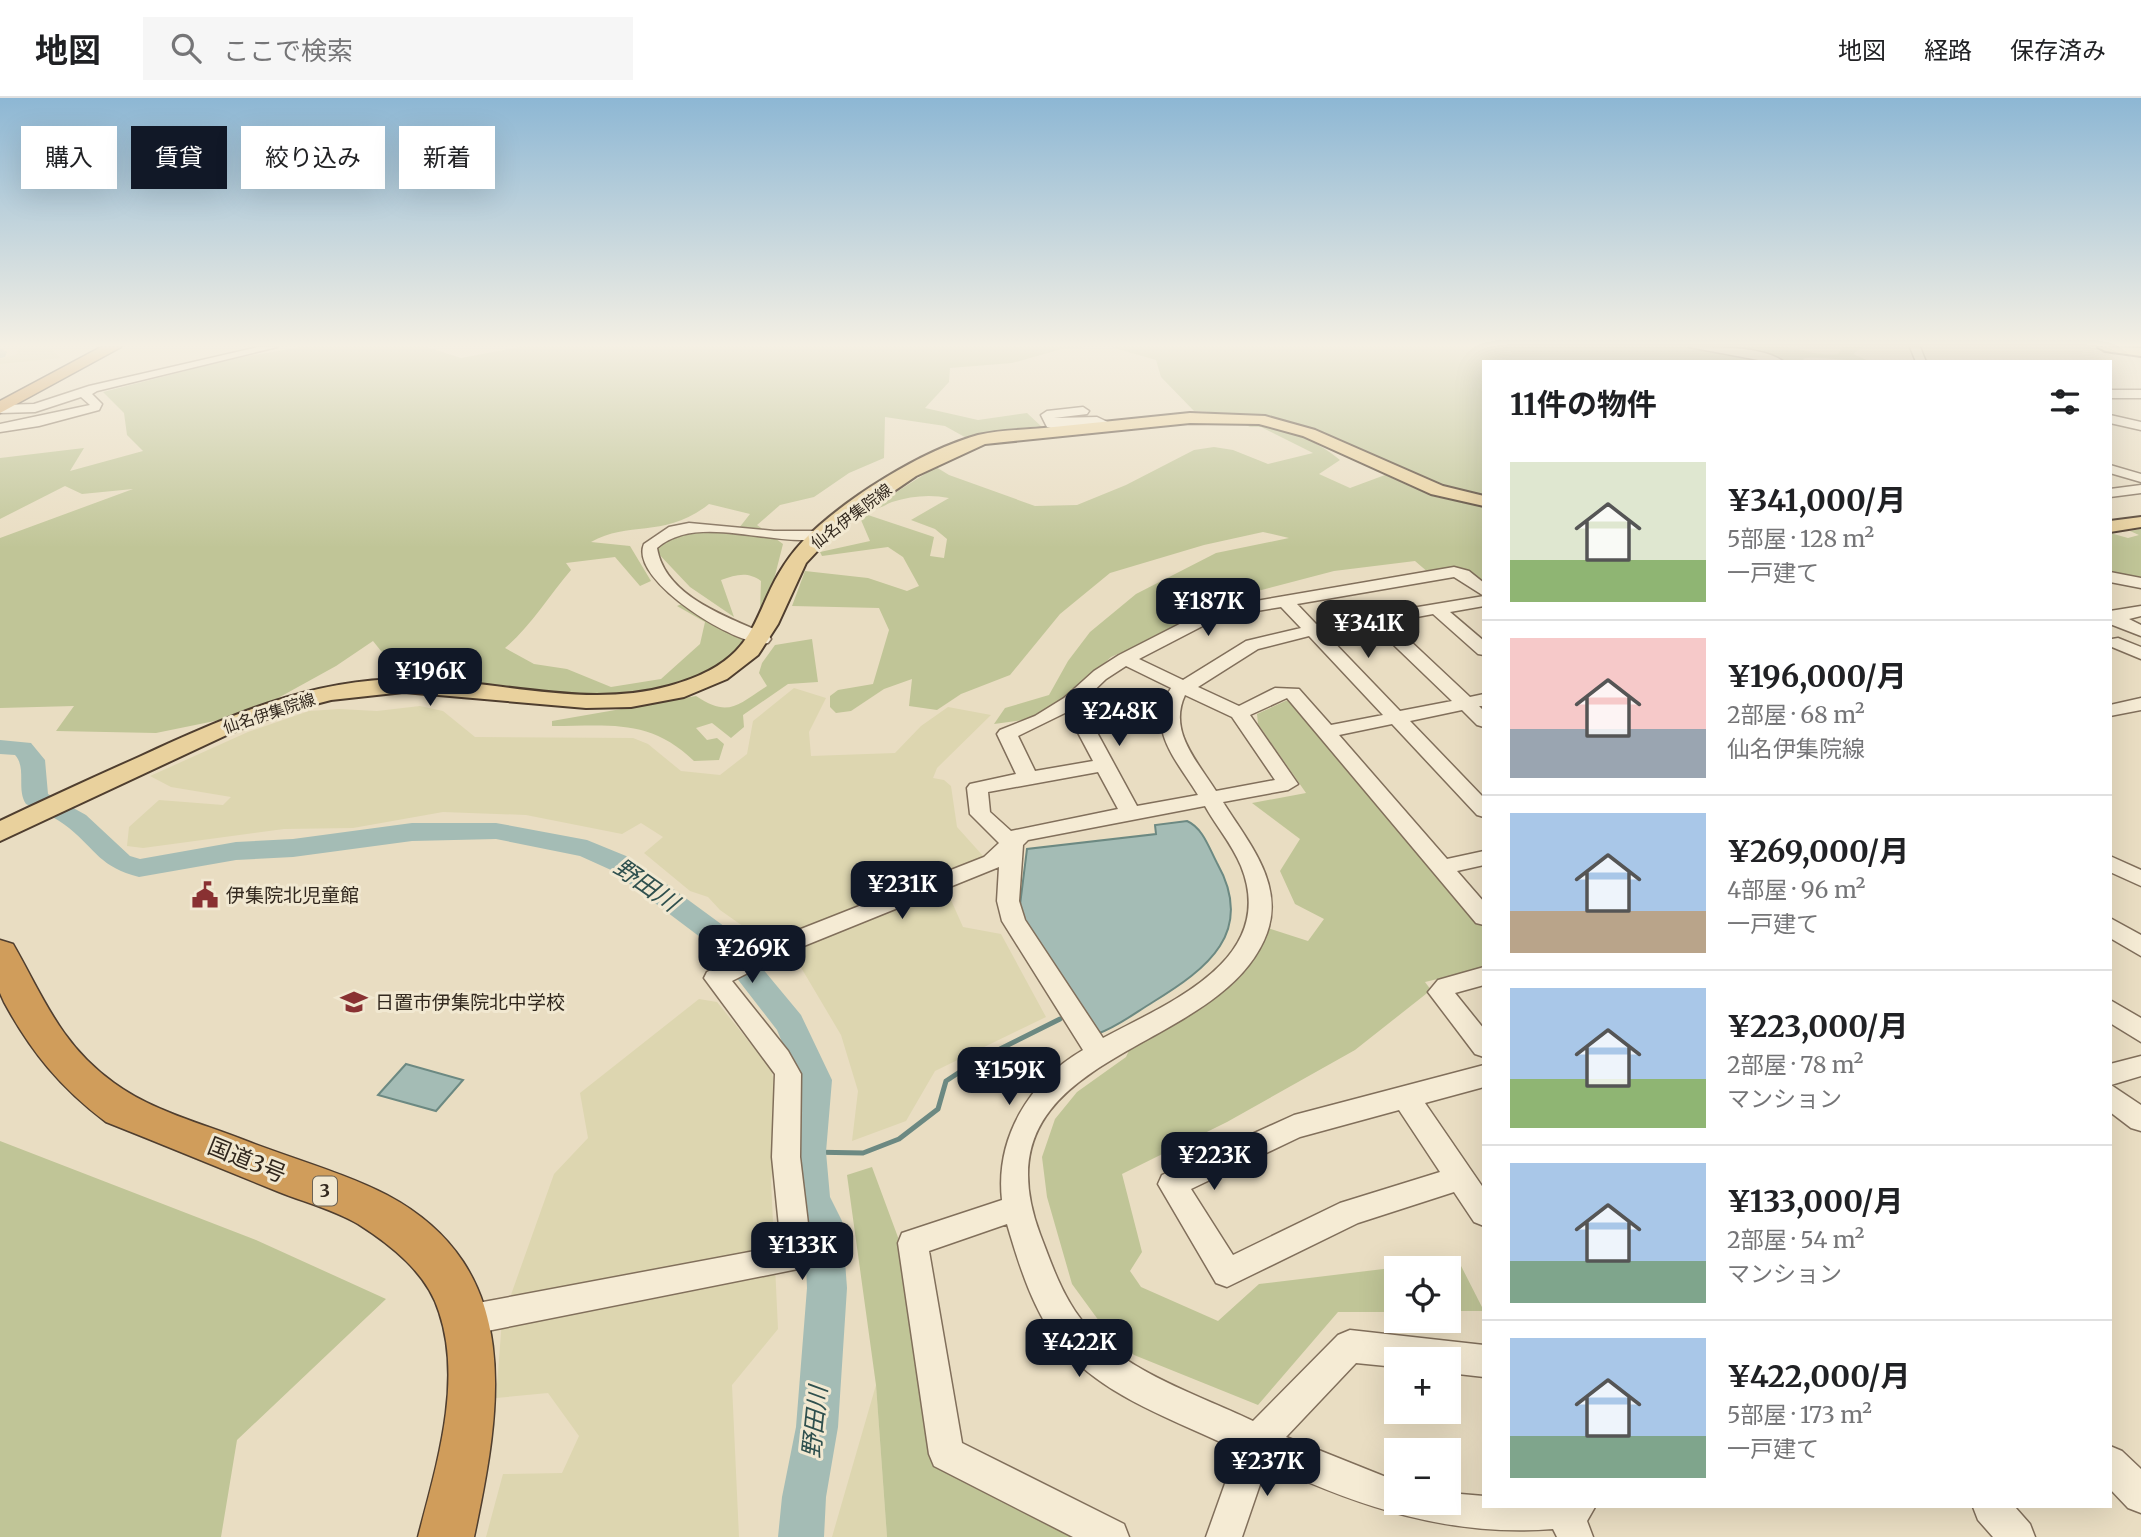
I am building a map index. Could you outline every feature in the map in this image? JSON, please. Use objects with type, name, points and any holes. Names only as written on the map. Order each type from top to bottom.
[{"type":"highway","name":"国道3号","points":[[0,953],[30,1017],[60,1060],[78,1080],[121,1110],[392,1220],[431,1254],[447,1274],[467,1320],[474,1362],[474,1393],[471,1427],[446,1537]]},
{"type":"main road","name":"仙名伊集院線","points":[[0,832],[218,729],[269,709],[312,697],[405,685],[560,702],[632,701],[676,691],[719,674],[746,656],[762,639],[796,563],[821,535],[928,462],[960,446],[1011,434],[1205,417],[1271,421],[1308,433],[1437,491],[1482,501]]},
{"type":"main road","points":[[2112,527],[2141,522]]},
{"type":"street","points":[[0,428],[68,414]]},
{"type":"street","points":[[1055,414],[1047,415],[1051,424],[1097,421],[1108,425]]},
{"type":"street","points":[[2112,419],[2141,426]]},
{"type":"street","points":[[2112,470],[2141,478]]},
{"type":"street","points":[[2112,493],[2141,489]]},
{"type":"street","points":[[762,639],[694,604],[668,585],[653,568],[649,547],[657,536],[667,531],[691,527],[783,537],[821,535]]},
{"type":"street","points":[[1028,778],[1007,734],[1042,719],[1071,702],[1100,675],[1125,659],[1215,613],[1454,572],[1463,573],[1482,589]]},
{"type":"street","points":[[2112,577],[2141,583]]},
{"type":"street","points":[[1285,601],[1482,808]]},
{"type":"street","points":[[1384,1495],[1336,1478],[1257,1442],[1116,1373],[1091,1354],[1071,1333],[1041,1277],[1017,1208],[1014,1177],[1017,1156],[1029,1121],[1052,1088],[1098,1051],[1199,996],[1222,979],[1242,956],[1254,935],[1259,910],[1254,870],[1170,732],[1167,720],[1174,696],[1252,645],[1312,630],[1482,601]]},
{"type":"street","points":[[1437,609],[1482,648]]},
{"type":"street","points":[[2112,618],[2141,611]]},
{"type":"street","points":[[2112,618],[2141,631]]},
{"type":"street","points":[[1377,619],[1475,701]]},
{"type":"street","points":[[2118,643],[2141,654]]},
{"type":"street","points":[[467,1320],[797,1258],[786,1157],[788,1074],[779,1058],[716,978],[762,955],[992,862],[1021,834],[1288,784],[1239,713],[1125,659]]},
{"type":"street","points":[[1239,713],[1281,692],[1293,693],[1482,915]]},
{"type":"street","points":[[1325,732],[1475,701]]},
{"type":"street","points":[[1071,702],[1130,813]]},
{"type":"street","points":[[2112,711],[2141,704]]},
{"type":"street","points":[[1012,844],[980,814],[977,788],[1106,765]]},
{"type":"street","points":[[1012,844],[1008,901],[1014,921],[1098,1051]]},
{"type":"street","points":[[1442,867],[1482,858]]},
{"type":"street","points":[[2112,864],[2141,879]]},
{"type":"street","points":[[1482,977],[1447,986],[1440,992],[1482,1044]]},
{"type":"street","points":[[2112,1010],[2141,1032]]},
{"type":"street","points":[[2112,1074],[2141,1066]]},
{"type":"street","points":[[1460,1178],[1350,1212],[1227,1273],[1172,1184],[1294,1127],[1407,1099],[1482,1077]]},
{"type":"street","points":[[2112,1098],[2141,1120]]},
{"type":"street","points":[[1407,1099],[1482,1210]]},
{"type":"street","points":[[1017,1208],[913,1243],[946,1454],[1111,1537]]},
{"type":"street","points":[[1224,1537],[1257,1442],[1350,1346],[1482,1361]]},
{"type":"street","points":[[2112,1465],[2141,1495]]},
{"type":"street","points":[[1461,1512],[1479,1515],[1569,1515]]},
{"type":"shaded area","points":[[794,688],[826,698],[809,732],[811,756],[895,753],[921,726],[948,707],[991,715],[937,768],[933,778],[944,780],[951,786],[957,827],[984,857],[947,891],[963,927],[1001,934],[1046,1017],[935,1071],[906,1121],[852,1141],[858,1091],[841,1035],[793,954],[779,939],[767,943],[720,910],[708,897],[690,891],[644,853],[663,837],[641,823],[622,834],[526,815],[443,812],[353,828],[284,829],[143,848],[127,846],[129,827],[159,800],[223,805],[231,797],[171,787],[150,776],[248,732],[309,711],[377,711],[420,706],[443,711],[475,737],[633,738],[648,744],[681,771],[720,775],[747,754],[753,721]]},
{"type":"shaded area","points":[[699,999],[717,1002],[771,1069],[781,1111],[771,1180],[778,1329],[732,1385],[739,1537],[486,1537],[503,1474],[562,1473],[579,1436],[548,1393],[496,1398],[502,1320],[554,1174],[588,1138],[580,1093]]},
{"type":"shaded area","points":[[876,1385],[887,1537],[832,1537]]},
{"type":"green space","points":[[124,414],[952,414],[978,420],[1028,414],[1042,427],[970,440],[945,426],[885,417],[884,458],[849,473],[814,497],[780,505],[757,525],[783,544],[765,615],[760,612],[761,581],[756,578],[741,575],[721,580],[734,617],[690,587],[654,549],[683,530],[739,528],[750,514],[709,504],[677,522],[605,535],[591,542],[630,546],[651,581],[640,586],[615,557],[566,563],[571,570],[531,621],[505,648],[534,664],[567,669],[611,687],[661,679],[700,644],[705,622],[677,606],[684,603],[740,634],[744,646],[695,678],[620,694],[544,693],[393,666],[373,641],[336,666],[249,714],[156,733],[56,731],[74,706],[0,708],[0,538],[133,489],[82,494],[65,486],[0,519],[0,458],[84,448],[70,471],[143,451],[127,435]]},
{"type":"green space","points":[[1237,414],[1482,414],[1482,498],[1405,473],[1305,430],[1269,418]]},
{"type":"green space","points":[[1242,423],[1281,429],[1318,445],[1340,460],[1319,474],[1350,488],[1385,475],[1432,496],[1482,507],[1482,582],[1459,568],[1429,573],[1415,561],[1334,571],[1205,605],[1170,631],[1111,657],[1078,688],[1030,719],[994,724],[1005,708],[1049,695],[1068,661],[1090,632],[1136,594],[1216,553],[1289,538],[1263,532],[1204,545],[1110,573],[1060,614],[1010,675],[961,694],[937,710],[909,706],[912,679],[884,689],[851,711],[836,713],[830,707],[830,696],[838,690],[873,684],[889,630],[879,608],[792,606],[805,571],[868,578],[907,591],[919,586],[903,557],[888,547],[822,556],[820,552],[870,541],[861,520],[868,515],[934,537],[930,556],[944,558],[947,539],[935,529],[911,520],[949,498],[913,497],[871,508],[936,467],[949,475],[1035,506],[1077,505],[1126,485],[1194,450],[1214,447],[1233,450],[1268,464],[1313,453],[1261,427],[1250,427]]},
{"type":"green space","points":[[2141,529],[2141,589],[2112,583],[2112,534],[2128,538],[2139,535],[2130,531]]},
{"type":"green space","points":[[812,639],[818,682],[788,684],[743,715],[744,727],[731,738],[712,723],[696,728],[707,740],[717,738],[724,744],[719,760],[694,761],[661,737],[628,727],[552,726],[552,721],[696,696],[717,706],[733,706],[767,686],[759,673],[762,663],[775,645]]},
{"type":"green space","points":[[1292,698],[1482,925],[1482,968],[1425,982],[1431,990],[1355,1050],[1227,1122],[1122,1174],[1142,1252],[1130,1271],[1141,1287],[1218,1321],[1259,1284],[1384,1269],[1384,1312],[1338,1312],[1258,1405],[1134,1355],[1099,1321],[1072,1284],[1047,1197],[1042,1157],[1055,1119],[1077,1092],[1126,1057],[1130,1048],[1192,1014],[1231,986],[1247,969],[1268,928],[1308,941],[1324,919],[1295,904],[1280,871],[1300,839],[1252,803],[1306,793],[1258,724],[1257,714]]},
{"type":"green space","points":[[0,1141],[256,1240],[386,1299],[237,1440],[221,1537],[0,1537]]},
{"type":"green space","points":[[872,1167],[899,1240],[936,1466],[1073,1537],[887,1537],[876,1385],[847,1175]]},
{"type":"green space","points":[[1461,1266],[1482,1307],[1482,1311],[1461,1311]]},
{"type":"water","points":[[1187,821],[1197,828],[1205,839],[1228,887],[1231,909],[1228,929],[1220,946],[1191,976],[1126,1020],[1097,1034],[1019,913],[1027,849],[1156,834],[1155,825]]},
{"type":"water","points":[[406,1064],[463,1080],[436,1111],[378,1095]]},
{"type":"waterway","name":"野田川","points":[[0,747],[22,748],[33,760],[35,798],[77,821],[120,862],[139,868],[236,851],[293,848],[412,832],[496,831],[587,849],[621,864],[722,939],[790,1024],[815,1080],[808,1152],[812,1197],[823,1221],[827,1288],[817,1427],[804,1497],[801,1537]]},
{"type":"waterway","points":[[808,1152],[863,1153],[899,1139],[938,1109],[946,1081],[978,1060],[1060,1019]]},
{"type":"place","name":"伊集院北児童館","points":[[205,895]]},
{"type":"place","name":"日置市伊集院北中学校","points":[[354,1002]]}]
